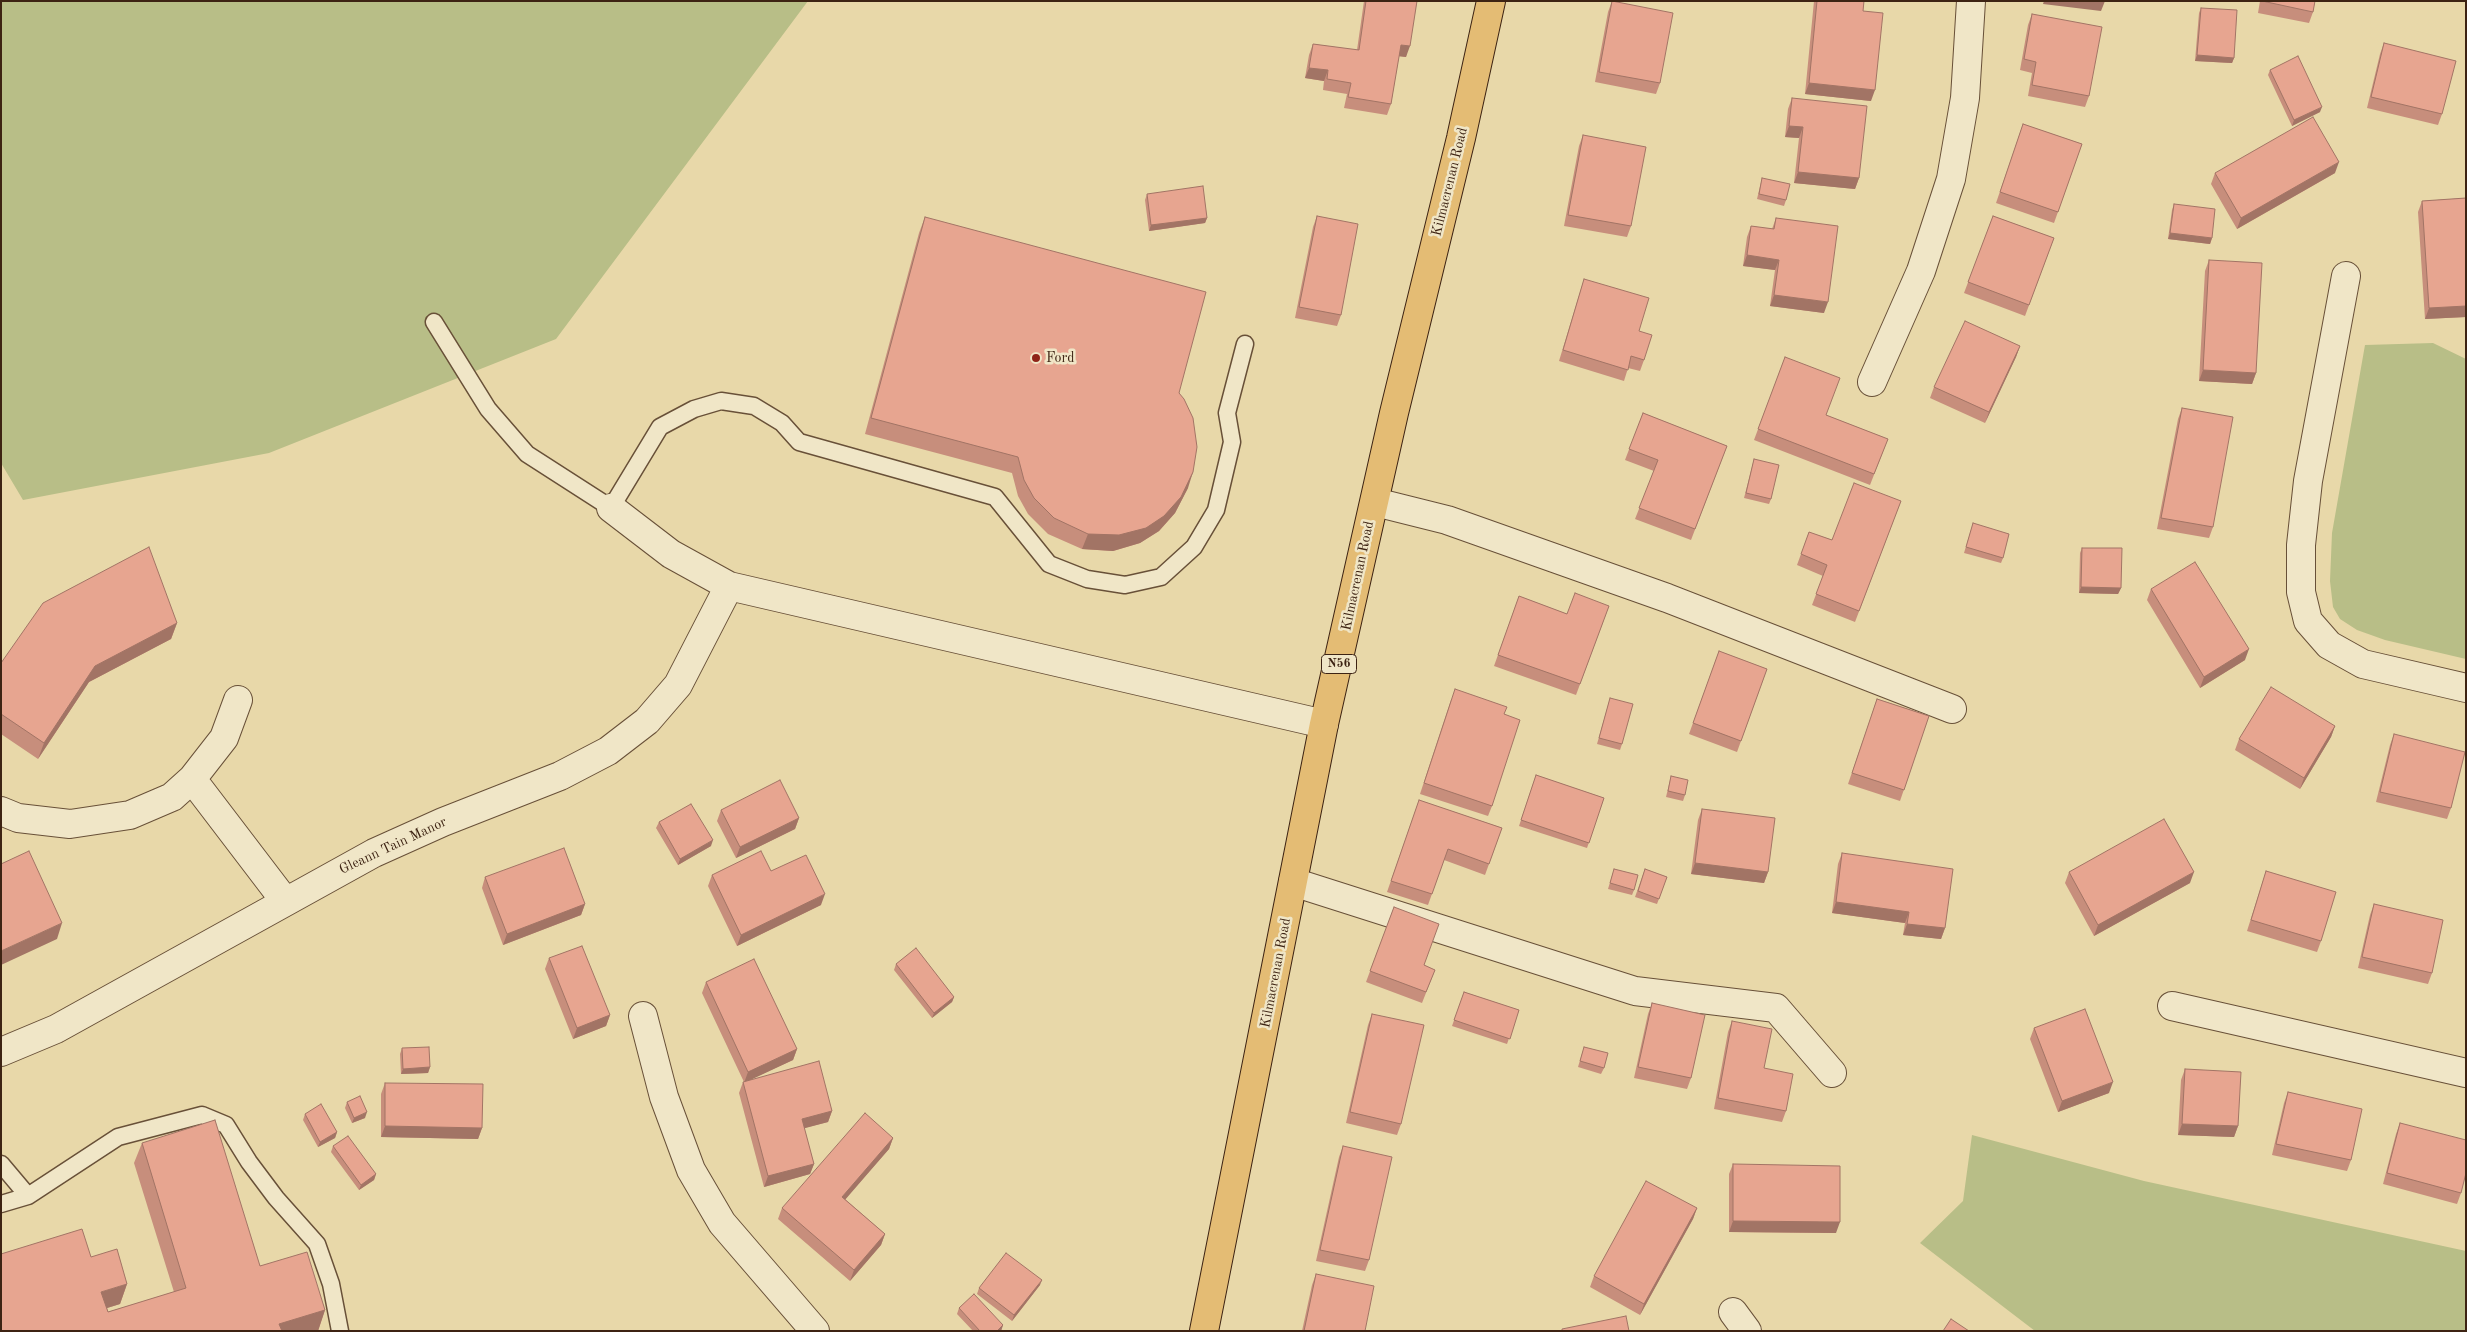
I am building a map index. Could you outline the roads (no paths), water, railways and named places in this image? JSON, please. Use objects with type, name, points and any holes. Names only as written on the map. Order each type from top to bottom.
[{"type":"main road","name":"Kilmacrenan Road","points":[[1204,1331],[1324,724],[1374,502],[1461,138],[1491,1]]},
{"type":"street","points":[[1872,382],[1920,271],[1951,180],[1965,98],[1972,1]]},
{"type":"street","points":[[2346,276],[2308,481],[2301,545],[2301,592],[2308,620],[2329,645],[2363,664],[2466,688]]},
{"type":"street","points":[[1374,502],[1448,520],[1667,598],[1952,709]]},
{"type":"street","points":[[611,508],[671,554],[729,586],[1324,724]]},
{"type":"street","name":"Gleann Tain Manor","points":[[1,1052],[64,1025],[374,853],[443,822],[560,776],[608,751],[647,722],[678,685],[729,586]]},
{"type":"street","points":[[1,811],[18,818],[70,824],[130,815],[172,797],[192,779],[224,738],[238,700]]},
{"type":"street","points":[[192,779],[285,901]]},
{"type":"street","points":[[1294,882],[1635,991],[1776,1008],[1832,1073]]},
{"type":"street","points":[[2172,1006],[2466,1073]]},
{"type":"street","points":[[643,1016],[664,1097],[691,1170],[722,1223],[815,1331]]},
{"type":"lane","points":[[434,322],[488,409],[527,454],[611,508],[660,426],[694,409],[721,401],[754,406],[782,422],[799,442],[996,497],[1049,564],[1087,579],[1125,585],[1161,577],[1194,547],[1216,510],[1232,442],[1227,413],[1245,344]]},
{"type":"lane","points":[[1,1204],[28,1196],[118,1137],[202,1115],[226,1125],[249,1162],[276,1198],[317,1244],[331,1284],[340,1331]]},
{"type":"lane","points":[[1,1164],[28,1196]]},
{"type":"place","name":"Ford","points":[[1036,358]]}]
